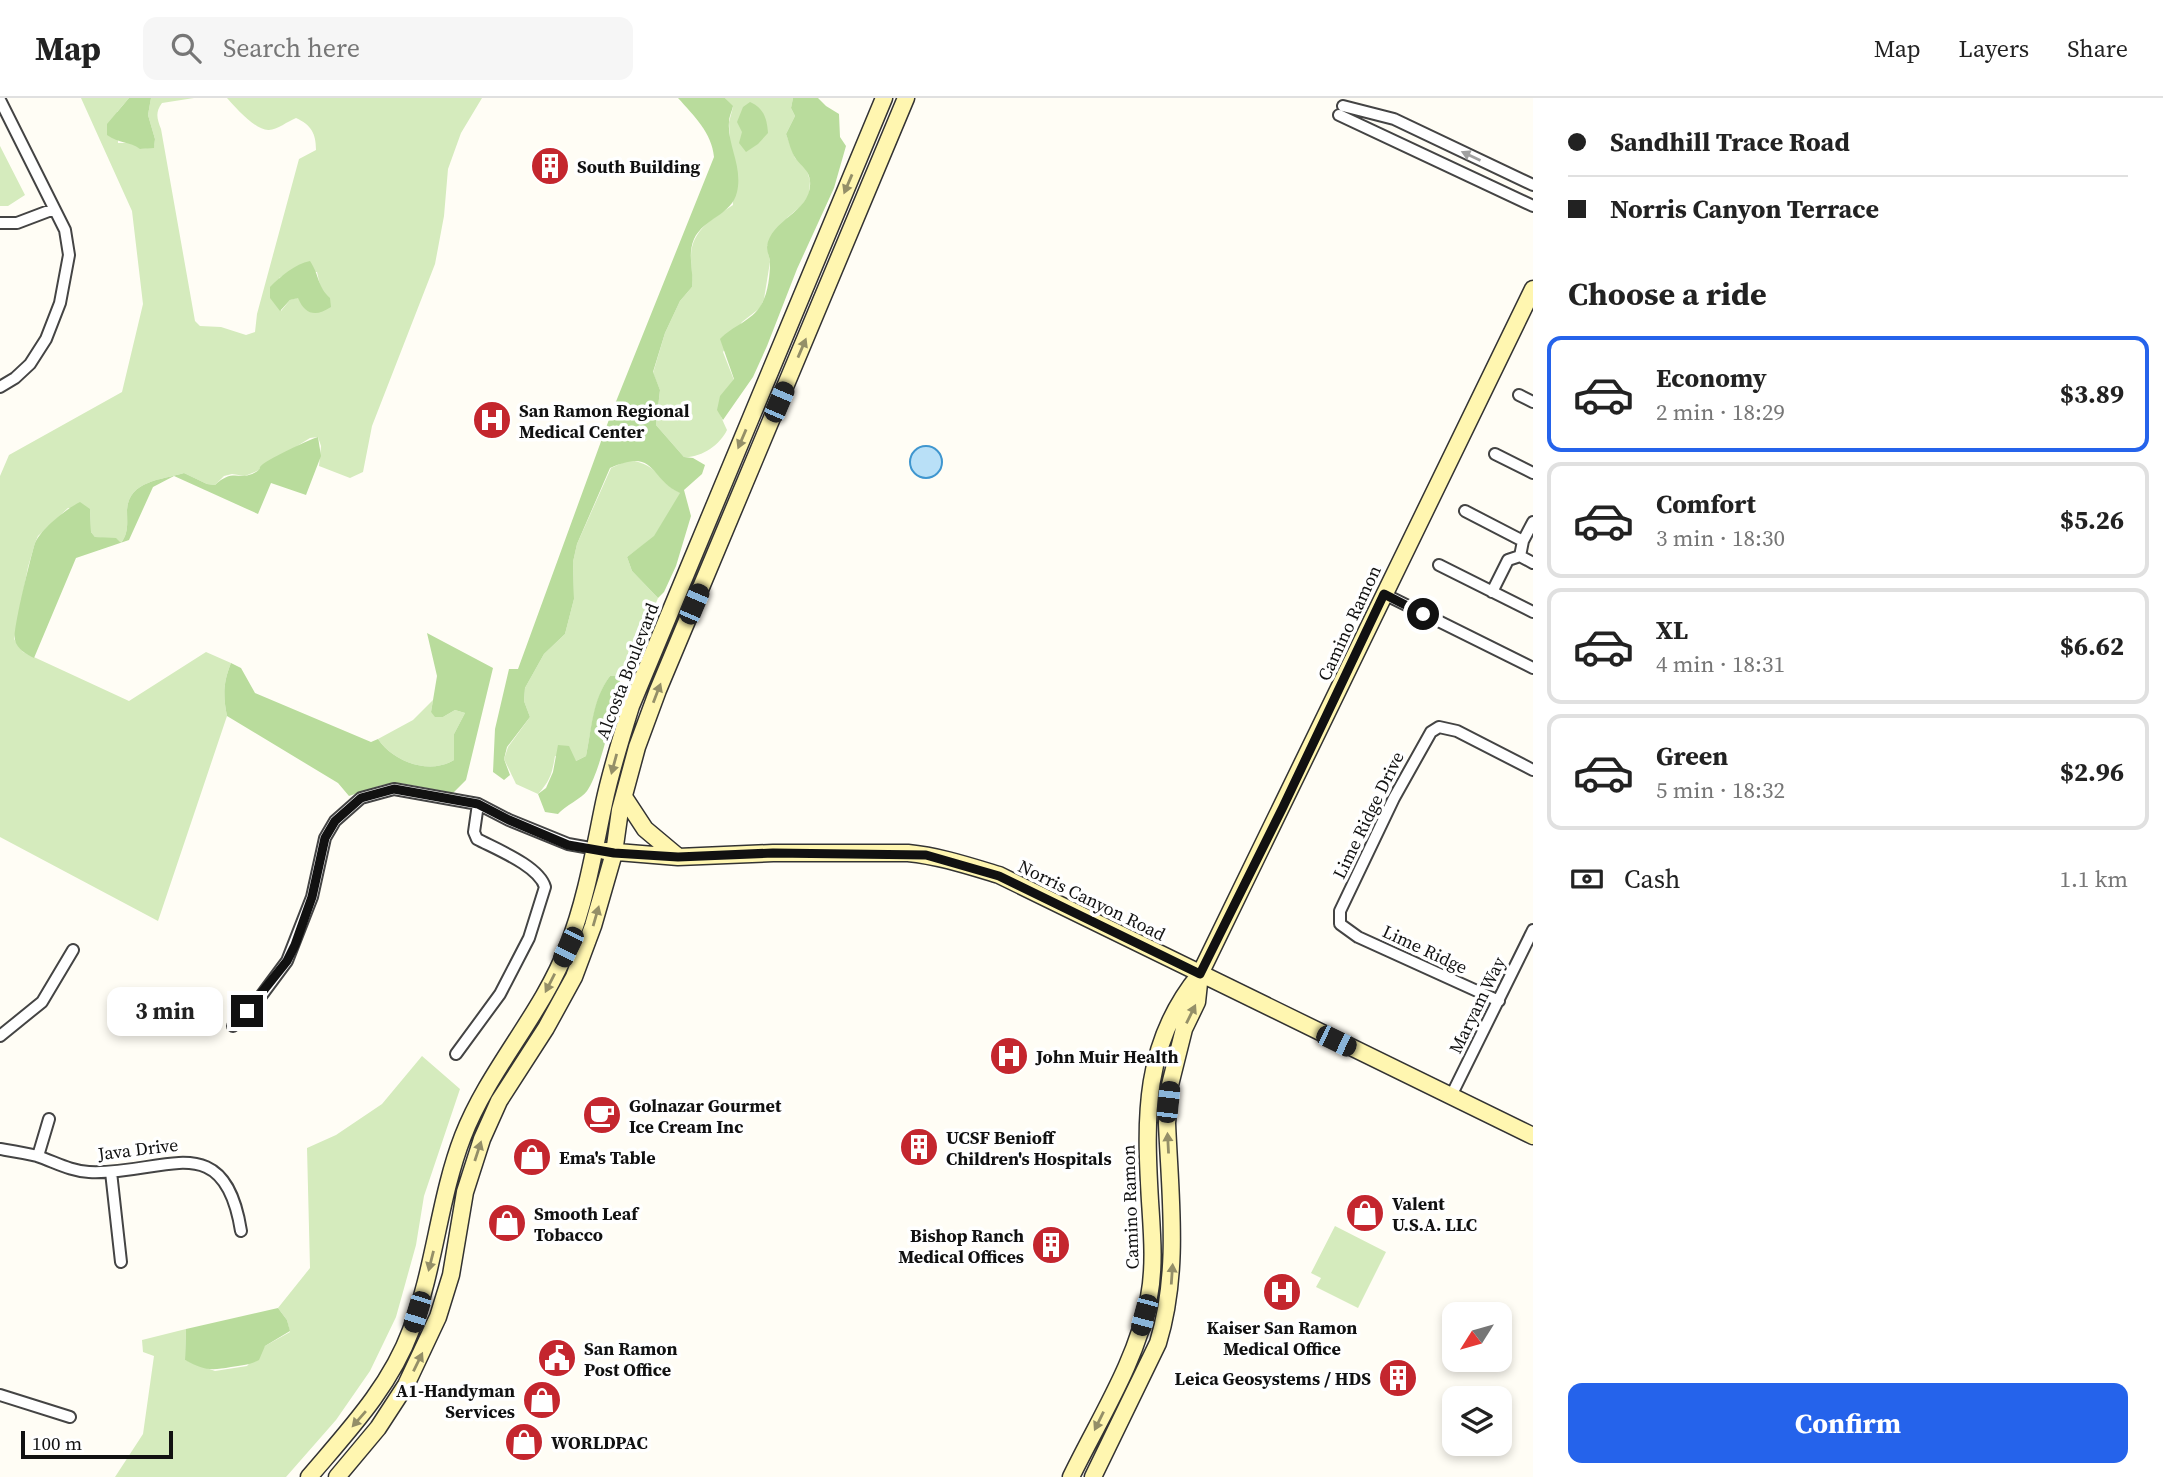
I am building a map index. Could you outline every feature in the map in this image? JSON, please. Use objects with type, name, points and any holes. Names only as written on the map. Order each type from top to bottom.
[{"type":"main road","name":"Alcosta Boulevard","points":[[309,1477],[369,1407],[396,1363],[411,1331],[444,1210],[449,1172],[464,1132],[547,990],[568,947],[596,849],[610,780],[631,706],[884,98]]},
{"type":"main road","name":"Alcosta Boulevard","points":[[337,1477],[378,1428],[406,1385],[438,1317],[451,1275],[465,1192],[482,1139],[499,1101],[546,1028],[574,977],[593,926],[614,853],[624,797],[658,690],[906,98]]},
{"type":"main road","name":"Camino Ramon","points":[[1071,1477],[1121,1377],[1139,1333],[1150,1296],[1153,1258],[1147,1131],[1151,1079],[1162,1036],[1181,996],[1200,974],[1283,807],[1533,289]]},
{"type":"main road","points":[[624,797],[645,829],[678,857]]},
{"type":"main road","name":"Norris Canyon Road","points":[[596,849],[614,853],[678,857],[773,853],[926,855],[999,876],[1533,1136]]},
{"type":"main road","name":"Camino Ramon","points":[[1093,1477],[1158,1343],[1165,1319],[1172,1270],[1168,1102],[1184,1029],[1197,1002],[1200,974]]},
{"type":"street","points":[[0,100],[65,230],[69,255],[60,303],[46,339],[30,364],[15,379],[0,387]]},
{"type":"street","points":[[1533,185],[1394,119],[1341,111],[1533,206]]},
{"type":"street","points":[[0,223],[17,223],[54,209]]},
{"type":"street","points":[[1519,395],[1533,402]]},
{"type":"street","points":[[1495,454],[1533,473]]},
{"type":"street","points":[[1465,511],[1523,541]]},
{"type":"street","points":[[1520,556],[1523,541],[1533,522]]},
{"type":"street","points":[[1520,556],[1533,563]]},
{"type":"street","points":[[1492,592],[1508,561],[1520,556]]},
{"type":"street","points":[[1439,565],[1533,612]]},
{"type":"street","points":[[1384,594],[1533,668]]},
{"type":"street","name":"Lime Ridge Drive","points":[[1339,924],[1340,911],[1394,798],[1431,732],[1439,727],[1457,731],[1533,770]]},
{"type":"street","points":[[233,1026],[261,996],[287,961],[312,897],[325,838],[335,821],[361,798],[394,789],[478,804],[568,845],[596,849]]},
{"type":"street","points":[[456,1054],[500,994],[529,938],[545,887],[543,878],[515,859],[477,839],[474,832],[478,804]]},
{"type":"street","name":"Lime Ridge","points":[[1339,924],[1357,937],[1499,1001]]},
{"type":"street","name":"Maryam Way","points":[[1451,1096],[1533,930]]},
{"type":"street","points":[[0,1036],[42,1002],[73,950]]},
{"type":"street","points":[[38,1156],[49,1119]]},
{"type":"street","name":"Java Drive","points":[[0,1149],[38,1156],[65,1168],[85,1172],[111,1172],[189,1161],[207,1166],[226,1182],[237,1207],[241,1231]]},
{"type":"street","points":[[111,1172],[121,1262]]},
{"type":"street","points":[[0,1395],[71,1417]]},
{"type":"green space","points":[[81,98],[129,98],[117,112],[118,143],[133,143],[141,149],[154,147],[155,139],[148,115],[151,98],[194,98],[162,103],[157,116],[195,321],[200,326],[221,327],[246,335],[255,332],[257,314],[299,159],[316,150],[316,144],[312,130],[296,118],[275,129],[264,129],[246,118],[227,98],[482,98],[461,133],[448,169],[444,216],[435,264],[372,426],[363,472],[350,478],[319,466],[321,446],[318,437],[310,438],[257,471],[245,476],[224,476],[215,485],[184,473],[140,487],[129,500],[126,531],[121,543],[95,537],[91,532],[90,509],[68,508],[38,536],[35,543],[14,639],[23,652],[129,701],[206,652],[231,663],[224,690],[227,716],[158,921],[0,837],[0,476],[9,455],[122,392],[143,304],[132,211]],"holes":[[[317,272],[321,290],[290,300],[281,311],[279,278],[288,273]]]},
{"type":"green space","points":[[129,98],[151,98],[148,115],[155,139],[154,148],[140,149],[107,135],[107,124]]},
{"type":"green space","points":[[678,98],[725,98],[733,106],[729,131],[738,173],[737,192],[730,206],[704,226],[694,239],[691,251],[692,287],[680,301],[665,333],[653,372],[660,390],[656,425],[684,457],[693,458],[705,465],[702,474],[684,490],[691,516],[676,566],[664,592],[658,598],[632,571],[627,557],[654,536],[680,493],[644,463],[625,462],[610,468],[577,544],[573,562],[574,599],[565,634],[544,654],[525,688],[524,701],[530,717],[507,747],[504,759],[510,775],[504,780],[493,772],[495,729],[509,669],[518,669],[611,414],[714,157],[706,133]]},
{"type":"green space","points":[[725,98],[793,98],[791,108],[795,116],[786,134],[795,158],[806,167],[810,181],[809,195],[788,217],[767,246],[770,262],[764,299],[760,308],[742,322],[723,352],[734,380],[719,404],[720,415],[727,430],[720,441],[709,450],[684,457],[656,425],[660,390],[653,373],[665,333],[680,301],[692,287],[691,259],[694,241],[698,233],[717,215],[733,205],[729,122],[733,107]]},
{"type":"green space","points":[[793,98],[818,98],[839,114],[840,137],[846,146],[834,188],[797,269],[767,346],[753,377],[723,420],[717,410],[720,396],[734,379],[720,339],[761,305],[769,279],[767,247],[770,237],[775,229],[799,208],[809,192],[808,174],[794,156],[786,134],[795,116],[791,108]]},
{"type":"green space","points":[[750,102],[764,114],[768,133],[746,152],[739,143],[742,132],[737,122],[743,107]]},
{"type":"green space","points":[[0,146],[25,195],[8,206],[0,206]]},
{"type":"green space","points":[[310,261],[330,298],[331,307],[312,313],[304,308],[298,298],[290,300],[280,311],[270,298],[270,287],[294,268]]},
{"type":"green space","points":[[318,437],[321,456],[306,495],[271,483],[258,514],[174,476],[153,487],[129,540],[121,543],[126,531],[129,500],[140,487],[157,480],[184,473],[215,485],[227,477],[250,475],[267,461]]},
{"type":"green space","points":[[629,460],[648,466],[681,493],[654,537],[627,557],[632,571],[658,598],[635,655],[621,676],[610,676],[604,685],[594,714],[586,756],[576,761],[555,756],[550,777],[538,794],[516,784],[504,759],[508,747],[530,717],[524,701],[525,688],[544,654],[565,634],[574,599],[573,562],[577,544],[611,468]]},
{"type":"green space","points":[[80,502],[90,509],[91,532],[95,537],[116,538],[121,543],[76,558],[34,658],[20,649],[15,634],[22,593],[35,543],[48,526]]},
{"type":"green space","points":[[427,633],[493,668],[466,780],[453,793],[400,783],[382,785],[349,796],[338,783],[227,716],[224,689],[231,663],[241,668],[255,693],[371,742],[378,739],[402,760],[434,766],[454,760],[454,734],[465,713],[455,710],[443,717],[435,717],[431,712],[437,676]]},
{"type":"green space","points":[[610,676],[621,676],[607,736],[592,781],[585,794],[558,814],[545,812],[538,794],[546,788],[553,772],[558,745],[569,746],[576,761],[586,756],[596,704]]},
{"type":"green space","points":[[433,700],[431,712],[443,717],[455,710],[465,713],[454,734],[454,760],[423,766],[402,760],[378,739],[413,720]]},
{"type":"green space","points":[[422,1056],[460,1089],[424,1196],[416,1245],[396,1317],[370,1371],[336,1420],[286,1477],[115,1477],[143,1434],[154,1356],[143,1352],[142,1340],[186,1329],[185,1360],[215,1371],[247,1366],[265,1346],[290,1332],[287,1320],[278,1308],[310,1268],[307,1148],[336,1135],[382,1104]]},
{"type":"green space","points":[[1335,1226],[1386,1252],[1358,1308],[1316,1287],[1321,1278],[1311,1273]]},
{"type":"green space","points":[[278,1308],[287,1320],[290,1331],[265,1346],[259,1360],[245,1365],[212,1369],[202,1368],[185,1360],[186,1329]]},
{"type":"water","points":[[926,446],[937,451],[942,462],[937,473],[926,478],[915,473],[910,462],[915,451]]},
{"type":"place","name":"South Building","points":[[550,166]]},
{"type":"place","name":"San Ramon Regional Medical Center","points":[[492,420]]},
{"type":"place","name":"John Muir Health","points":[[1009,1056]]},
{"type":"place","name":"Golnazar Gourmet Ice Cream Inc","points":[[602,1115]]},
{"type":"place","name":"UCSF Benioff Children's Hospitals","points":[[919,1147]]},
{"type":"place","name":"Ema's Table","points":[[532,1157]]},
{"type":"place","name":"Valent U.S.A. LLC","points":[[1365,1213]]},
{"type":"place","name":"Smooth Leaf Tobacco","points":[[507,1223]]},
{"type":"place","name":"Bishop Ranch Medical Offices","points":[[1051,1245]]},
{"type":"place","name":"Kaiser San Ramon Medical Office","points":[[1282,1292]]},
{"type":"place","name":"San Ramon Post Office","points":[[557,1358]]},
{"type":"place","name":"Leica Geosystems / HDS","points":[[1398,1378]]},
{"type":"place","name":"A1-Handyman Services","points":[[542,1400]]},
{"type":"place","name":"WORLDPAC","points":[[524,1442]]},
{"type":"route","points":[[247,1011],[287,961],[295,945],[312,897],[325,838],[335,821],[361,798],[394,789],[478,804],[568,845],[614,853],[678,857],[872,852],[926,855],[965,864],[999,876],[1200,974],[1384,594],[1423,614]]}]
